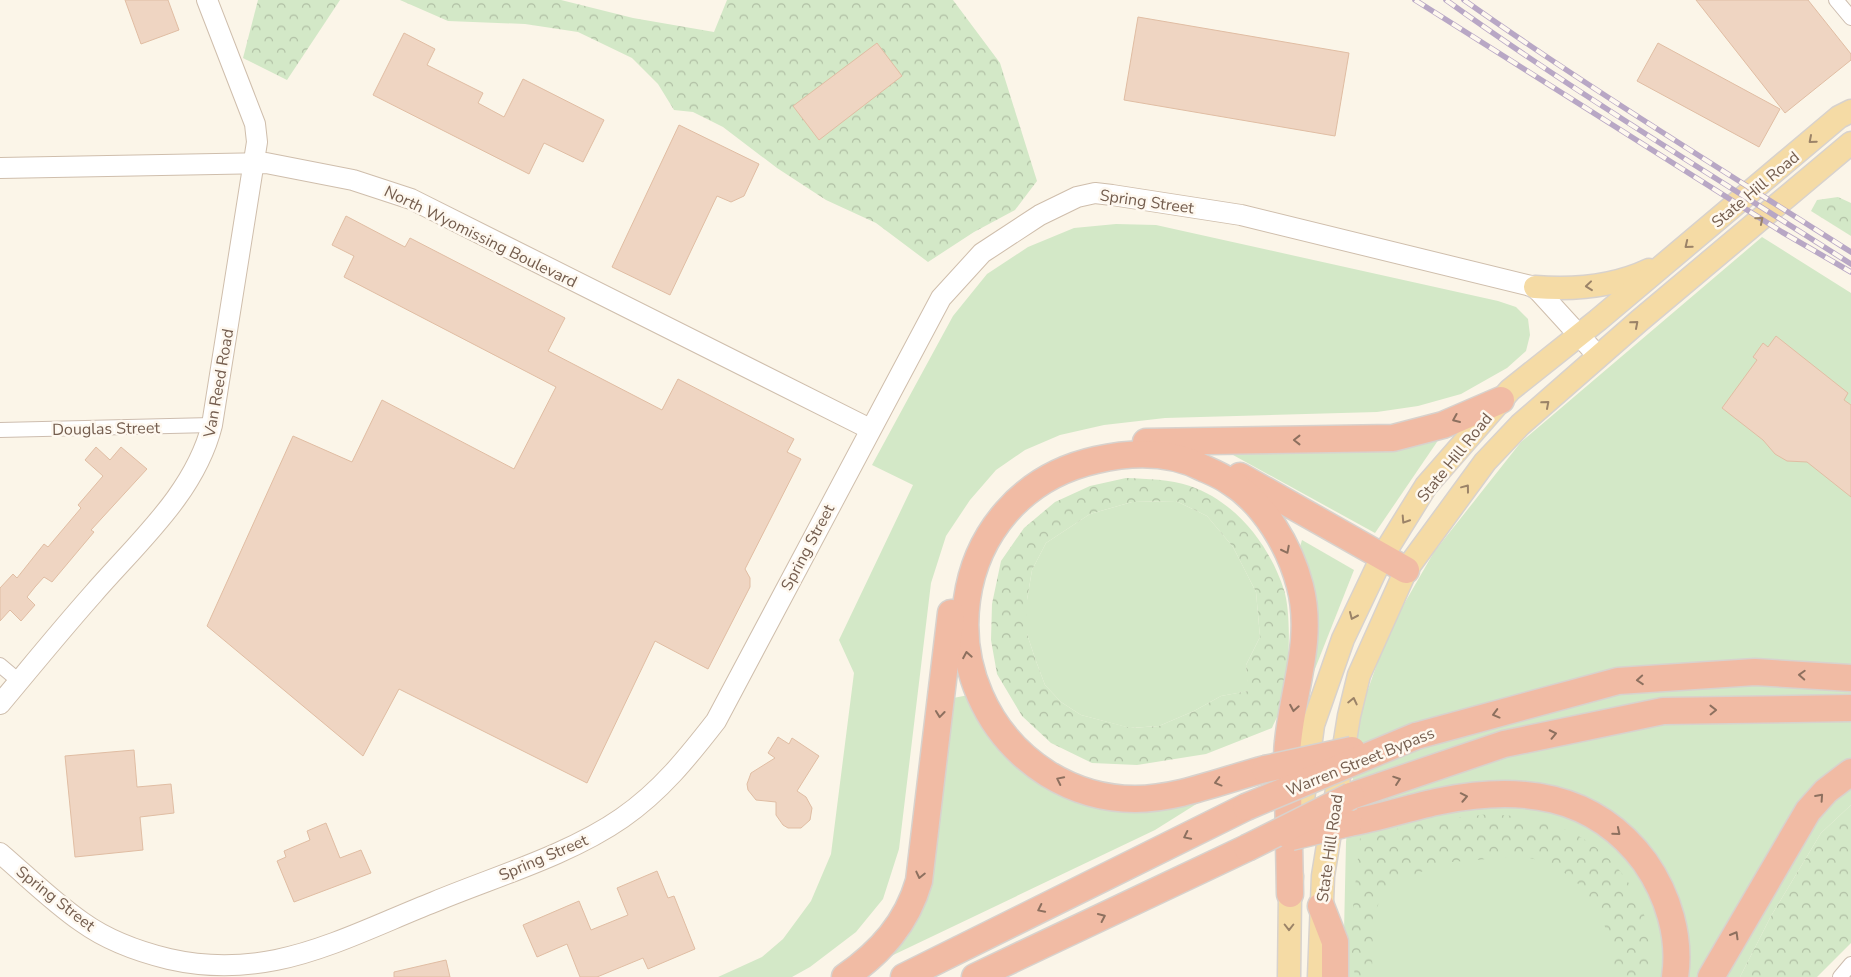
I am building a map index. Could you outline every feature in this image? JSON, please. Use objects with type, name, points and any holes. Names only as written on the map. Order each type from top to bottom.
[{"type":"highway","points":[[845,977],[877,952],[893,934],[907,912],[917,890],[924,855],[952,607],[960,570],[976,535],[998,505],[1033,476],[1050,466],[1081,454],[1141,443],[1393,438],[1443,425],[1501,400]]},
{"type":"highway","points":[[1141,443],[1199,454],[1378,565]]},
{"type":"highway","points":[[1290,894],[1288,743],[1305,644],[1305,612],[1295,569],[1287,551],[1260,509],[1230,482],[1193,462],[1162,456],[1127,454],[1089,461],[1065,470],[1040,484],[1008,511],[990,535],[970,579],[964,614],[964,632],[972,678],[979,696],[998,728],[1023,755],[1038,767],[1072,786],[1089,792],[1119,798],[1151,798],[1265,769],[1416,736]]},
{"type":"highway","points":[[1247,496],[1402,578]]},
{"type":"highway","name":"Warren Street Bypass","points":[[904,977],[1246,807],[1416,736],[1618,681],[1755,672],[1851,678]]},
{"type":"highway","name":"Warren Street Bypass","points":[[976,977],[1247,848],[1351,796],[1504,744],[1663,711],[1851,708]]},
{"type":"highway","points":[[1710,977],[1808,811],[1826,791],[1851,772]]},
{"type":"highway","points":[[1247,848],[1439,801],[1496,793],[1532,794],[1557,800],[1579,808],[1619,833],[1640,856],[1654,877],[1666,901],[1674,930],[1677,958],[1675,977]]},
{"type":"highway","points":[[1321,906],[1335,942],[1335,977]]},
{"type":"main road","name":"State Hill Road","points":[[1289,977],[1290,894],[1313,725],[1343,638],[1378,565],[1426,486],[1501,400],[1580,336],[1839,117],[1851,111]]},
{"type":"main road","name":"State Hill Road","points":[[1319,977],[1323,876],[1348,725],[1359,675],[1402,578],[1485,462],[1520,425],[1598,356],[1851,143]]},
{"type":"main road","points":[[1535,287],[1550,288],[1605,284],[1631,279],[1668,261]]},
{"type":"street","name":"Van Reed Road","points":[[0,704],[168,509],[190,480],[207,447],[257,142],[255,124],[208,0]]},
{"type":"street","points":[[1836,0],[1851,18]]},
{"type":"street","name":"North Wyomissing Boulevard","points":[[0,168],[255,163],[353,180],[411,199],[870,429]]},
{"type":"street","name":"Spring Street","points":[[0,853],[82,923],[120,942],[168,959],[220,965],[247,964],[296,956],[581,842],[623,818],[663,786],[683,764],[716,720],[941,298],[982,252],[1040,216],[1078,197],[1094,193],[1241,215],[1535,287]]},
{"type":"street","points":[[1535,287],[1598,356]]},
{"type":"street","name":"Douglas Street","points":[[0,430],[212,425]]},
{"type":"street","points":[[0,665],[19,681]]},
{"type":"street","points":[[1840,977],[1851,964]]},
{"type":"green space","points":[[258,0],[340,0],[287,80],[243,58]]},
{"type":"green space","points":[[400,0],[561,0],[633,18],[714,32],[727,0],[953,0],[1000,63],[1037,181],[1015,210],[974,232],[928,262],[876,223],[826,200],[777,168],[723,127],[693,112],[674,110],[658,84],[632,58],[578,32],[525,24],[448,21]]},
{"type":"green space","points":[[1838,197],[1851,203],[1851,236],[1811,211],[1817,200]]},
{"type":"green space","points":[[1116,224],[1156,225],[1498,301],[1516,307],[1528,319],[1530,335],[1526,351],[1507,368],[1461,394],[1418,406],[1377,412],[1165,418],[1104,425],[1060,435],[1025,450],[996,470],[970,500],[946,536],[931,583],[899,849],[883,899],[856,932],[810,967],[792,977],[718,977],[762,957],[783,939],[811,901],[831,854],[854,673],[839,640],[913,485],[872,465],[953,316],[987,274],[1028,247],[1074,228]]},
{"type":"green space","points":[[1762,237],[1851,293],[1851,805],[1821,833],[1771,916],[1740,977],[1343,977],[1346,842],[1360,712],[1389,630],[1434,552],[1521,442]]},
{"type":"green space","points":[[1439,439],[1375,533],[1224,450]]},
{"type":"green space","points":[[1126,478],[1166,481],[1190,486],[1207,493],[1236,514],[1260,541],[1278,573],[1284,590],[1289,629],[1285,689],[1281,707],[1272,728],[1206,754],[1137,765],[1092,763],[1051,743],[1022,716],[997,674],[991,640],[992,604],[1001,561],[1024,528],[1055,502],[1090,486]],"holes":[[[1176,501],[1207,516],[1233,547],[1256,592],[1260,637],[1246,665],[1248,691],[1221,696],[1194,711],[1159,726],[1131,728],[1081,715],[1061,702],[1045,685],[1027,634],[1027,600],[1032,570],[1046,543],[1090,514],[1132,502]]]},
{"type":"green space","points":[[1176,501],[1207,516],[1233,547],[1256,592],[1260,637],[1246,665],[1249,691],[1221,696],[1194,711],[1159,726],[1130,728],[1081,715],[1061,702],[1045,685],[1036,661],[1027,634],[1027,600],[1032,570],[1046,543],[1090,514],[1132,502]]},
{"type":"green space","points":[[1302,540],[1354,570],[1311,679],[1299,550]]},
{"type":"green space","points":[[969,695],[1052,787],[1195,797],[1198,803],[1155,830],[889,957],[953,698]]},
{"type":"green space","points":[[1851,805],[1851,943],[1817,977],[1740,977],[1771,916],[1821,833]]},
{"type":"green space","points":[[1489,814],[1531,819],[1552,824],[1588,842],[1616,866],[1636,896],[1644,913],[1649,931],[1651,953],[1647,977],[1614,977],[1614,953],[1603,921],[1582,887],[1553,864],[1522,856],[1440,863],[1385,889],[1373,916],[1372,977],[1355,977],[1350,937],[1360,838],[1425,822]]},
{"type":"building","points":[[125,0],[168,0],[179,30],[141,44]]},
{"type":"building","points":[[1696,0],[1808,0],[1851,54],[1851,60],[1785,113]]},
{"type":"building","points":[[1138,17],[1349,53],[1335,136],[1124,100]]},
{"type":"building","points":[[404,33],[435,49],[427,65],[483,93],[478,103],[504,117],[523,79],[604,120],[583,162],[544,143],[529,174],[373,95]]},
{"type":"building","points":[[877,43],[902,76],[819,140],[793,106]]},
{"type":"building","points":[[1658,43],[1780,109],[1759,147],[1637,81]]},
{"type":"building","points":[[679,125],[759,164],[744,196],[731,202],[717,196],[670,295],[612,267]]},
{"type":"building","points":[[346,216],[405,247],[410,238],[565,318],[548,351],[662,410],[678,379],[794,439],[787,452],[801,459],[745,569],[750,578],[750,587],[708,669],[655,641],[587,783],[399,689],[363,756],[207,626],[293,436],[352,462],[382,400],[514,469],[556,387],[344,277],[354,256],[332,245]]},
{"type":"building","points":[[1776,336],[1848,393],[1844,400],[1851,405],[1851,497],[1807,462],[1787,461],[1775,454],[1763,440],[1722,408],[1757,360],[1753,357],[1763,343],[1768,347]]},
{"type":"building","points":[[96,447],[110,460],[121,447],[147,469],[91,530],[94,532],[52,582],[44,577],[35,587],[27,597],[35,605],[21,621],[10,610],[0,621],[0,588],[13,574],[17,578],[44,544],[48,547],[81,508],[78,505],[103,476],[85,460]]},
{"type":"building","points":[[778,737],[789,744],[792,738],[819,756],[797,791],[806,797],[812,808],[810,820],[801,828],[788,828],[783,825],[776,815],[776,802],[756,800],[748,790],[747,784],[751,773],[775,758],[768,753]]},
{"type":"building","points":[[134,750],[137,787],[171,784],[174,813],[140,817],[143,850],[75,857],[65,756]]},
{"type":"building","points":[[326,823],[340,858],[361,850],[371,873],[294,902],[277,861],[286,857],[284,851],[310,840],[307,831]]},
{"type":"building","points":[[657,871],[668,898],[674,896],[695,949],[648,969],[643,958],[597,977],[580,977],[567,944],[537,957],[523,925],[579,901],[591,930],[628,915],[617,888]]},
{"type":"building","points":[[446,960],[450,977],[394,977],[394,972]]},
{"type":"railway","points":[[1415,0],[1782,232],[1851,272]]},
{"type":"railway","points":[[1446,0],[1545,69],[1851,264]]},
{"type":"railway","points":[[1464,0],[1608,97],[1851,252]]}]
